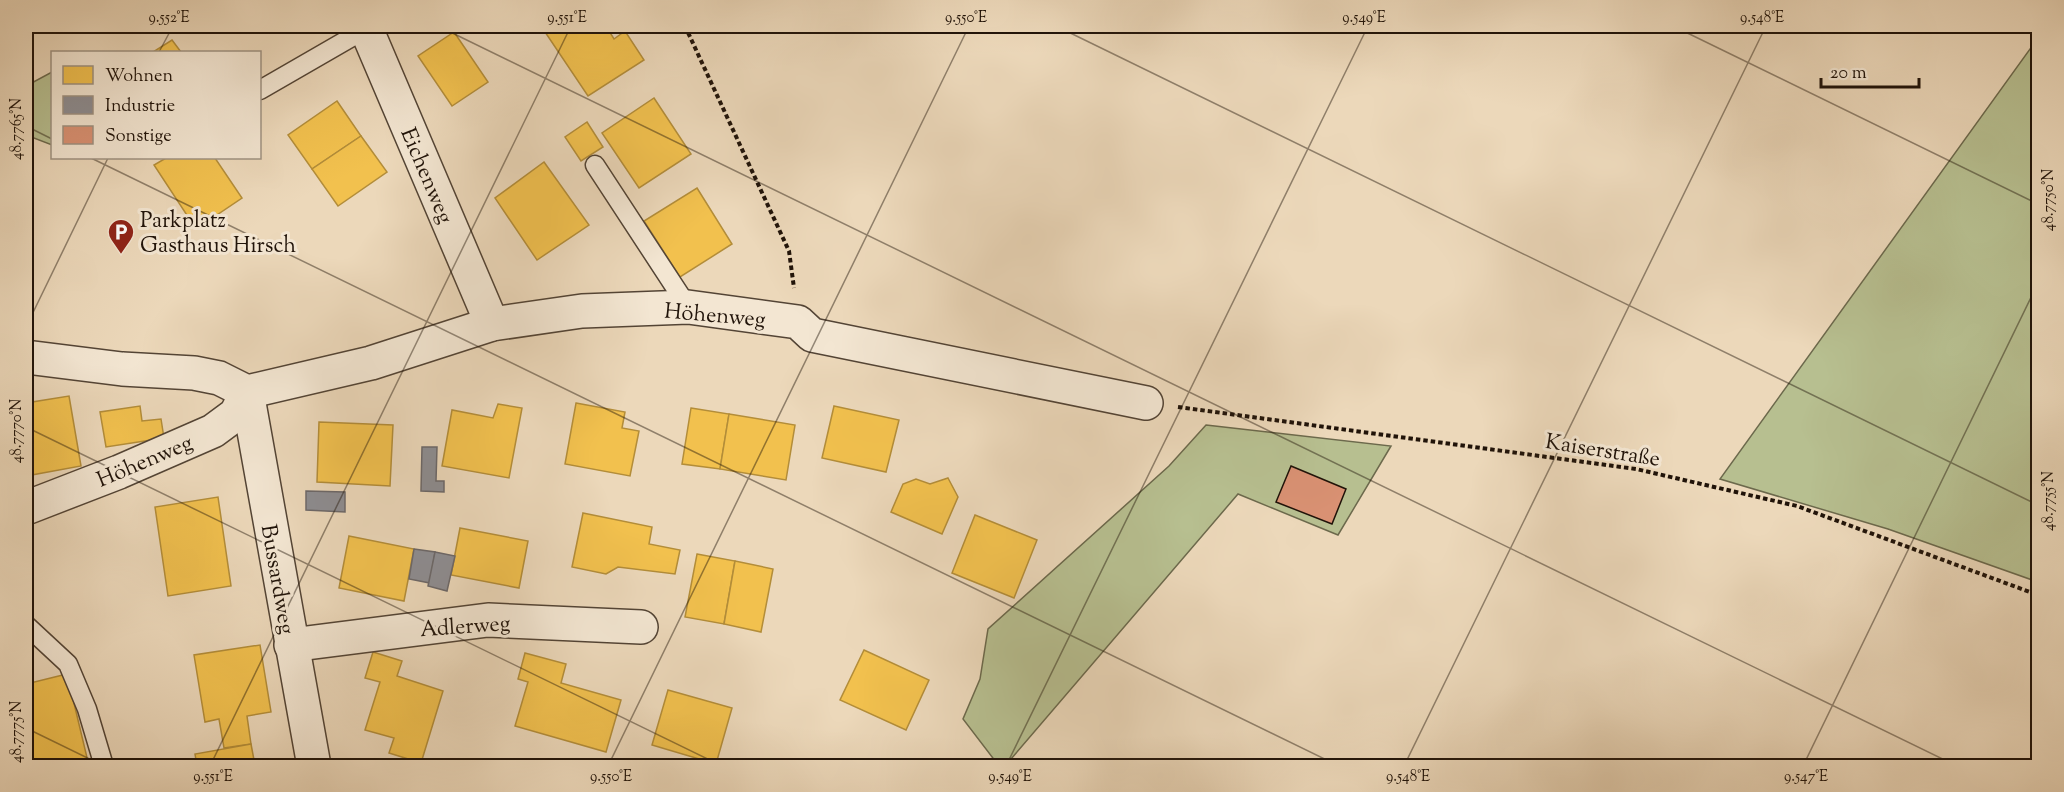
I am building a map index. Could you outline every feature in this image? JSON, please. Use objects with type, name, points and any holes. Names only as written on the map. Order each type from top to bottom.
[{"type":"street","name":"Eichenweg","points":[[368,26],[492,324]]},
{"type":"street","name":"Höhenweg","points":[[26,508],[119,472],[213,430],[236,414],[247,392],[371,363],[492,324],[582,311],[688,307],[798,322],[812,335],[1146,403]]},
{"type":"street","points":[[26,357],[122,369],[194,373],[219,378],[247,392]]},
{"type":"street","name":"Bussardweg","points":[[247,392],[314,766]]},
{"type":"street","name":"Adlerweg","points":[[291,645],[488,620],[641,627]]},
{"type":"lane","points":[[261,89],[368,26]]},
{"type":"lane","points":[[595,165],[688,307]]},
{"type":"lane","points":[[26,625],[68,664],[87,709],[104,766]]},
{"type":"path","points":[[685,26],[789,251],[798,322]]},
{"type":"path","name":"Kaiserstraße","points":[[1146,403],[1636,469],[1797,507],[2038,595]]},
{"type":"green space","points":[[2038,38],[2038,582],[1888,529],[1720,479]]},
{"type":"green space","points":[[51,73],[51,145],[26,135],[26,86]]},
{"type":"green space","points":[[1206,425],[1391,446],[1338,535],[1238,494],[1005,766],[999,766],[963,719],[980,679],[988,629],[1169,466]]},
{"type":"building: Wohnen","points":[[541,26],[606,26],[614,39],[625,31],[644,60],[588,96]]},
{"type":"building: Wohnen","points":[[454,32],[488,82],[452,106],[418,56]]},
{"type":"building: Wohnen","points":[[172,40],[180,51],[155,51]]},
{"type":"building: Wohnen","points":[[654,98],[691,154],[639,188],[602,133]]},
{"type":"building: Wohnen","points":[[337,101],[361,136],[312,169],[288,135]]},
{"type":"building: Wohnen","points":[[587,122],[603,147],[581,161],[565,137]]},
{"type":"building: Wohnen","points":[[361,136],[387,172],[338,206],[312,169]]},
{"type":"building: Wohnen","points":[[164,159],[216,159],[242,198],[196,229],[154,165]]},
{"type":"building: Wohnen","points":[[544,162],[589,225],[537,260],[495,198]]},
{"type":"building: Wohnen","points":[[697,188],[732,244],[680,277],[644,221]]},
{"type":"building: Wohnen","points":[[69,396],[81,466],[26,476],[26,403]]},
{"type":"building: Wohnen","points":[[576,403],[625,412],[622,428],[639,431],[630,476],[565,464]]},
{"type":"building: Wohnen","points":[[498,404],[522,408],[509,478],[442,466],[452,410],[493,418]]},
{"type":"building: Wohnen","points":[[140,406],[142,421],[161,419],[164,438],[106,447],[100,412]]},
{"type":"building: Wohnen","points":[[834,406],[899,420],[886,472],[822,458]]},
{"type":"building: Wohnen","points":[[691,408],[729,414],[720,469],[682,464]]},
{"type":"building: Wohnen","points":[[729,414],[795,425],[786,480],[720,469]]},
{"type":"building: Wohnen","points":[[319,422],[393,425],[390,486],[317,482]]},
{"type":"building: Wohnen","points":[[948,478],[958,497],[942,534],[891,512],[903,484],[916,479],[930,484]]},
{"type":"building: Wohnen","points":[[218,497],[231,586],[168,596],[155,507]]},
{"type":"building: Wohnen","points":[[583,513],[652,527],[649,544],[680,550],[675,574],[618,567],[606,574],[572,567]]},
{"type":"building: Wohnen","points":[[975,515],[1037,540],[1014,598],[952,573]]},
{"type":"building: Wohnen","points":[[460,528],[528,541],[519,588],[451,575]]},
{"type":"building: Wohnen","points":[[349,536],[414,549],[404,601],[339,588]]},
{"type":"building: Wohnen","points":[[697,554],[735,561],[724,624],[685,617]]},
{"type":"building: Wohnen","points":[[735,561],[773,569],[761,632],[724,624]]},
{"type":"building: Wohnen","points":[[260,645],[271,712],[247,716],[251,744],[224,748],[219,719],[205,722],[194,655]]},
{"type":"building: Wohnen","points":[[864,650],[929,680],[906,730],[840,700]]},
{"type":"building: Wohnen","points":[[373,652],[402,661],[397,676],[443,691],[421,763],[389,753],[394,738],[365,730],[380,682],[365,678]]},
{"type":"building: Wohnen","points":[[525,653],[566,664],[561,683],[621,700],[606,752],[515,726],[528,682],[518,679]]},
{"type":"building: Wohnen","points":[[67,674],[89,766],[26,766],[26,684]]},
{"type":"building: Wohnen","points":[[668,690],[732,708],[716,764],[652,745]]},
{"type":"building: Wohnen","points":[[251,744],[254,760],[238,763],[239,766],[197,766],[195,754]]},
{"type":"building: Industrie","points":[[422,447],[437,447],[436,481],[444,481],[444,492],[421,491]]},
{"type":"building: Industrie","points":[[306,491],[345,492],[345,512],[306,510]]},
{"type":"building: Industrie","points":[[414,549],[435,552],[430,583],[409,579]]},
{"type":"building: Industrie","points":[[435,552],[455,556],[447,591],[428,586]]},
{"type":"building: Sonstige","points":[[1291,466],[1346,489],[1332,524],[1276,502]]},
{"type":"place","name":"Parkplatz Gasthaus Hirsch","points":[[121,255]]}]
